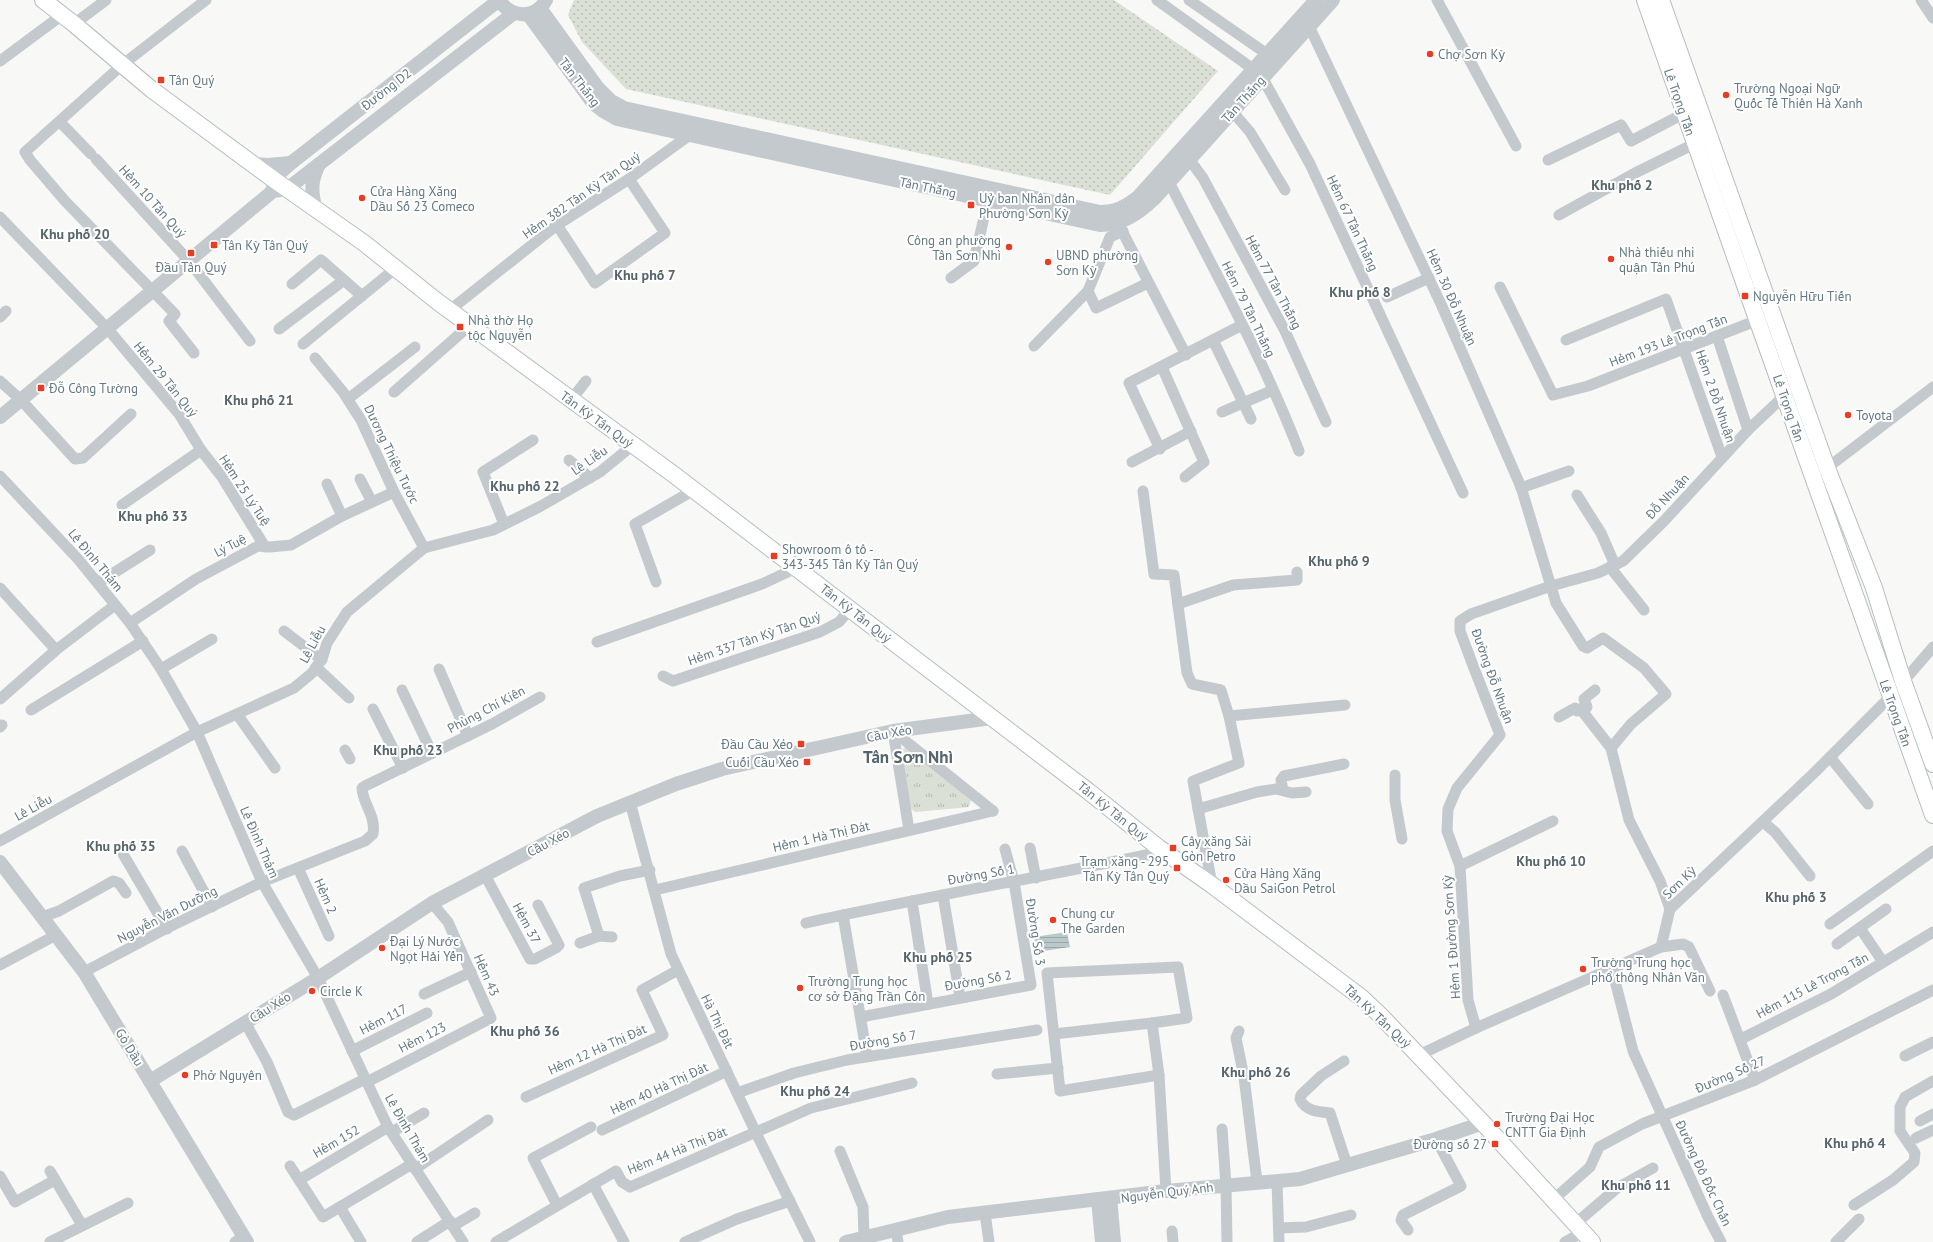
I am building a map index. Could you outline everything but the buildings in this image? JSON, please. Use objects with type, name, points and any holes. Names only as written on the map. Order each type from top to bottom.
[{"type":"main road","name":"Tân Kỳ Tân Quý","points":[[43,0],[68,19],[151,89],[252,164],[278,186],[315,207],[470,325],[694,490],[1088,791],[1159,848],[1212,885],[1362,998],[1419,1055],[1483,1123],[1583,1233]]},
{"type":"main road","name":"Lê Trọng Tấn","points":[[1645,0],[1694,144],[1785,395],[1890,697],[1933,815]]},
{"type":"main road","name":"Lê Trọng Tấn","points":[[1661,0],[1827,468],[1874,588],[1933,764]]},
{"type":"street","points":[[0,61],[68,19],[106,0]]},
{"type":"street","points":[[194,353],[169,321],[175,314],[65,202],[25,152],[122,65],[206,0]]},
{"type":"street","points":[[499,0],[508,10],[532,9]]},
{"type":"street","name":"Đường D2","points":[[278,186],[291,163],[499,0]]},
{"type":"street","points":[[1157,0],[1258,73]]},
{"type":"street","points":[[1189,0],[1272,57]]},
{"type":"street","name":"Tân Thắng","points":[[1164,178],[1272,57],[1316,0]]},
{"type":"street","name":"Tân Thắng","points":[[1272,57],[1309,26],[1333,0]]},
{"type":"street","points":[[1437,0],[1516,146]]},
{"type":"street","points":[[1921,0],[1933,18]]},
{"type":"street","name":"Đường D2","points":[[278,186],[319,164],[532,9]]},
{"type":"street","name":"Tân Thắng","points":[[532,9],[593,103],[617,119],[691,134],[1100,225],[1118,222]]},
{"type":"street","name":"Tân Thắng","points":[[532,9],[598,88],[611,101],[624,108],[1100,212],[1118,222]]},
{"type":"street","name":"Hẻm 30 Đỗ Nhuận","points":[[1309,26],[1428,278],[1521,488],[1556,603],[1583,646],[1588,648],[1603,638],[1644,668],[1666,694],[1631,724],[1611,748]]},
{"type":"street","name":"Tân Thắng","points":[[1118,222],[1127,206],[1189,159],[1232,110],[1258,73]]},
{"type":"street","name":"Hẻm 67 Tân Thắng","points":[[1258,73],[1310,164],[1463,493]]},
{"type":"street","points":[[1232,110],[1250,132],[1286,190]]},
{"type":"street","points":[[1548,160],[1622,125],[1631,141],[1684,113]]},
{"type":"street","name":"Hẻm 10 Tân Quý","points":[[60,122],[189,261],[250,341]]},
{"type":"street","name":"Hẻm 382 Tân Kỳ Tân Quý","points":[[450,310],[557,224],[629,179],[691,134]]},
{"type":"street","points":[[1559,215],[1636,173],[1694,144]]},
{"type":"street","name":"Hẻm 77 Tân Thắng","points":[[1189,159],[1203,178],[1285,331],[1326,422]]},
{"type":"street","points":[[252,164],[268,165],[291,163]]},
{"type":"street","points":[[315,207],[311,190],[314,176],[319,164]]},
{"type":"street","name":"Hẻm 79 Tân Thắng","points":[[1164,178],[1242,325],[1273,390],[1299,451]]},
{"type":"street","points":[[557,224],[594,283],[665,234],[629,179]]},
{"type":"street","points":[[0,417],[278,186]]},
{"type":"street","points":[[951,278],[974,261],[988,200]]},
{"type":"street","points":[[1118,222],[1186,355]]},
{"type":"street","points":[[1034,346],[1088,291],[1110,237],[1118,222]]},
{"type":"street","name":"Hẻm 29 Tân Quý","points":[[2,224],[106,328],[179,414],[201,450]]},
{"type":"street","points":[[292,284],[321,260],[362,296]]},
{"type":"street","points":[[303,344],[396,268]]},
{"type":"street","points":[[1387,297],[1428,278]]},
{"type":"street","points":[[279,329],[344,280]]},
{"type":"street","points":[[1088,291],[1096,308],[1148,283]]},
{"type":"street","name":"Hẻm 193 Lê Trọng Tấn","points":[[1500,287],[1553,395],[1588,386],[1758,320]]},
{"type":"street","name":"Hẻm 2 Đỗ Nhuận","points":[[1566,340],[1666,299],[1685,349],[1722,457]]},
{"type":"street","points":[[394,392],[470,325]]},
{"type":"street","points":[[1160,448],[1129,383],[1242,325]]},
{"type":"street","points":[[1716,336],[1748,430]]},
{"type":"street","points":[[1213,340],[1251,419]]},
{"type":"street","points":[[348,399],[415,347]]},
{"type":"street","name":"Dương Thiệu Tước","points":[[315,358],[348,399],[361,420],[394,492],[424,548]]},
{"type":"street","points":[[1162,367],[1204,462],[1185,477]]},
{"type":"street","points":[[0,381],[20,400],[75,459],[83,458],[131,414]]},
{"type":"street","points":[[571,400],[586,381]]},
{"type":"street","points":[[1814,478],[1933,387]]},
{"type":"street","points":[[1222,412],[1273,390]]},
{"type":"street","name":"Đỗ Nhuận","points":[[1551,586],[1598,573],[1623,561],[1664,521],[1748,430],[1785,395]]},
{"type":"street","points":[[1132,462],[1191,431]]},
{"type":"street","points":[[504,524],[483,472],[533,440]]},
{"type":"street","name":"Lê Liễu","points":[[0,841],[197,732],[294,688],[312,673],[319,664],[327,643],[347,612],[424,548],[485,532],[541,506],[600,472],[633,445]]},
{"type":"street","points":[[122,506],[201,450]]},
{"type":"street","name":"Hẻm 25 Lý Tuệ","points":[[201,450],[222,476],[265,547]]},
{"type":"street","points":[[569,460],[590,478]]},
{"type":"street","points":[[1521,488],[1569,471]]},
{"type":"street","name":"Lê Đình Thám","points":[[0,476],[65,544],[98,583],[130,623],[162,668],[197,732],[262,882],[318,978],[390,1130],[464,1242]]},
{"type":"street","points":[[360,479],[372,502]]},
{"type":"street","points":[[326,484],[342,516]]},
{"type":"street","points":[[656,582],[635,524],[694,490]]},
{"type":"street","points":[[1143,491],[1154,574],[1174,575],[1187,673],[1192,684],[1221,690],[1240,763],[1193,781],[1212,885]]},
{"type":"street","name":"Lý Tuệ","points":[[130,623],[202,576],[258,546],[265,547],[291,545],[342,516],[394,492]]},
{"type":"street","points":[[1577,496],[1601,533],[1612,566],[1644,610]]},
{"type":"street","points":[[98,583],[150,550]]},
{"type":"street","points":[[597,642],[754,586],[796,568]]},
{"type":"street","points":[[1178,604],[1234,585],[1297,580],[1297,572]]},
{"type":"street","name":"Đường Đỗ Nhuận","points":[[1447,821],[1448,809],[1457,788],[1500,734],[1460,631],[1460,621],[1471,614],[1551,586]]},
{"type":"street","points":[[0,588],[56,650]]},
{"type":"street","points":[[0,699],[56,650],[115,605]]},
{"type":"street","name":"Hẻm 337 Tân Kỳ Tân Quý","points":[[662,676],[672,681],[820,632],[840,622],[850,609]]},
{"type":"street","points":[[284,631],[319,664],[349,698]]},
{"type":"street","points":[[162,668],[212,639]]},
{"type":"street","points":[[31,710],[143,641]]},
{"type":"street","name":"Sơn Kỳ","points":[[1661,947],[1670,909],[1830,757],[1890,697],[1933,647]]},
{"type":"street","points":[[439,669],[468,736]]},
{"type":"street","points":[[402,690],[432,754]]},
{"type":"street","points":[[1583,712],[1587,707],[1584,699],[1595,690]]},
{"type":"street","name":"Phùng Chí Kiên","points":[[262,882],[365,841],[373,834],[375,824],[362,788],[367,784],[468,736],[540,697]]},
{"type":"street","points":[[1229,716],[1345,705]]},
{"type":"street","points":[[1559,718],[1575,708],[1577,711],[1580,709],[1611,748],[1629,820],[1660,881],[1670,909]]},
{"type":"street","points":[[373,709],[403,768]]},
{"type":"street","points":[[237,714],[275,768]]},
{"type":"street","name":"Cầu Xéo","points":[[150,1081],[318,978],[432,903],[597,816],[676,784],[722,769],[893,731],[992,718]]},
{"type":"street","points":[[893,731],[908,830]]},
{"type":"street","name":"Hẻm 1 Hà Thị Đát","points":[[655,890],[993,810],[893,731]]},
{"type":"street","points":[[1830,757],[1868,804]]},
{"type":"street","points":[[1283,790],[1281,780],[1284,776],[1344,764]]},
{"type":"street","points":[[1395,775],[1395,800],[1402,839]]},
{"type":"street","points":[[1198,809],[1257,792],[1276,789],[1292,793],[1306,792]]},
{"type":"street","name":"Hà Thị Đát","points":[[630,802],[650,870],[666,940],[678,970],[810,1242]]},
{"type":"street","name":"Hẻm 1 Đường Sơn Kỳ","points":[[1447,821],[1447,831],[1460,866],[1468,1000],[1476,1028]]},
{"type":"street","points":[[1460,866],[1553,821]]},
{"type":"street","points":[[1763,822],[1775,832],[1810,876]]},
{"type":"street","points":[[1030,848],[1036,878]]},
{"type":"street","name":"Đường Số 1","points":[[806,923],[1150,854],[1159,848]]},
{"type":"street","name":"Đường Số 3","points":[[1005,849],[1014,882],[1030,985]]},
{"type":"street","points":[[182,851],[212,907]]},
{"type":"street","points":[[1830,924],[1933,851]]},
{"type":"street","points":[[122,854],[167,929]]},
{"type":"street","name":"Gò Dầu","points":[[0,862],[84,972],[150,1081],[242,1240]]},
{"type":"street","name":"Hẻm 2","points":[[298,868],[329,936]]},
{"type":"street","points":[[599,936],[584,888],[620,876],[650,870]]},
{"type":"street","name":"Hẻm 37","points":[[485,875],[530,959],[534,959],[559,945],[538,905]]},
{"type":"street","points":[[42,917],[59,911],[113,881],[117,881],[126,893]]},
{"type":"street","name":"Nguyễn Văn Dưỡng","points":[[84,972],[262,882]]},
{"type":"street","points":[[944,895],[960,997]]},
{"type":"street","points":[[912,901],[928,1004]]},
{"type":"street","name":"Hẻm 43","points":[[432,903],[448,922],[491,1018]]},
{"type":"street","points":[[1838,944],[1886,909]]},
{"type":"street","points":[[843,915],[867,1056]]},
{"type":"street","points":[[1860,928],[1883,962]]},
{"type":"street","name":"Hẻm 115 Lê Trọng Tấn","points":[[1741,1039],[1831,994],[1933,932]]},
{"type":"street","points":[[0,965],[56,935]]},
{"type":"street","points":[[580,943],[599,936],[612,937]]},
{"type":"street","points":[[1419,1055],[1476,1028],[1661,947],[1683,944],[1689,947],[1710,991]]},
{"type":"street","points":[[1054,1034],[1187,1018],[1178,967],[1047,973],[1060,1091],[1159,1075]]},
{"type":"street","name":"Đường Đô Đốc Chấn","points":[[1612,968],[1633,1051],[1710,1221],[1721,1242]]},
{"type":"street","name":"Hẻm 12 Hà Thị Đát","points":[[526,1097],[662,1035],[642,990],[678,970]]},
{"type":"street","points":[[424,994],[471,972]]},
{"type":"street","name":"Đường Số 2","points":[[860,1017],[1030,985]]},
{"type":"street","name":"Đường Số 27","points":[[1554,1200],[1590,1167],[1599,1147],[1662,1116],[1755,1080],[1933,990]]},
{"type":"street","points":[[1723,994],[1755,1080]]},
{"type":"street","name":"Hẻm 117","points":[[352,1051],[427,1012]]},
{"type":"street","name":"Hẻm 123","points":[[245,1022],[266,1062],[288,1112],[294,1114],[366,1081],[491,1018]]},
{"type":"street","points":[[1152,1023],[1159,1075],[1166,1191]]},
{"type":"street","name":"Đường Số 7","points":[[738,1094],[794,1073],[867,1056],[1037,1030]]},
{"type":"street","points":[[1239,1031],[1236,1038],[1244,1077],[1257,1182]]},
{"type":"street","points":[[1905,1056],[1933,1042]]},
{"type":"street","points":[[1344,1061],[1321,1076],[1301,1095],[1300,1099],[1306,1107],[1318,1112],[1330,1113],[1346,1165]]},
{"type":"street","points":[[997,1074],[1058,1068]]},
{"type":"street","name":"Hẻm 40 Hà Thị Đát","points":[[602,1130],[727,1071]]},
{"type":"street","points":[[1854,1205],[1893,1180],[1914,1162],[1915,1153],[1900,1131],[1900,1107],[1905,1097],[1933,1081]]},
{"type":"street","points":[[756,1133],[811,1108],[912,1083]]},
{"type":"street","name":"Hẻm 152","points":[[299,1180],[424,1113]]},
{"type":"street","points":[[1920,1121],[1933,1114]]},
{"type":"street","points":[[290,1166],[323,1217],[413,1166],[488,1120]]},
{"type":"street","name":"Nguyễn Quý Anh","points":[[846,1242],[864,1237],[897,1236],[948,1217],[1166,1191],[1300,1179],[1436,1139],[1483,1123]]},
{"type":"street","points":[[557,1205],[533,1158],[591,1126]]},
{"type":"street","points":[[1222,1129],[1226,1185],[1227,1242]]},
{"type":"street","points":[[1916,1138],[1933,1130]]},
{"type":"street","name":"Hẻm 44 Hà Thị Đát","points":[[593,1184],[616,1170],[622,1182],[630,1187],[756,1133]]},
{"type":"street","points":[[1408,1230],[1401,1220],[1403,1215],[1461,1186],[1436,1139]]},
{"type":"street","points":[[840,1151],[863,1207],[864,1237]]},
{"type":"street","points":[[1565,1242],[1583,1233],[1617,1188],[1653,1168]]},
{"type":"street","points":[[0,1176],[15,1202],[53,1175],[82,1225]]},
{"type":"street","points":[[1276,1181],[1279,1242]]},
{"type":"street","points":[[496,1242],[593,1184],[624,1242]]},
{"type":"street","points":[[1102,1242],[1104,1199]]},
{"type":"street","points":[[1104,1199],[1114,1242]]},
{"type":"street","points":[[686,1242],[737,1219],[790,1201]]},
{"type":"street","points":[[50,1242],[128,1203]]},
{"type":"street","points":[[340,1207],[361,1242]]},
{"type":"street","points":[[417,1242],[475,1213]]},
{"type":"street","points":[[986,1213],[989,1242]]},
{"type":"street","points":[[1278,1228],[1306,1227],[1351,1215]]},
{"type":"street","points":[[1836,1242],[1859,1219]]},
{"type":"green space","points":[[574,0],[1114,0],[1218,71],[1110,195],[626,89],[582,42],[568,15]]},
{"type":"green space","points":[[906,747],[971,800],[969,807],[916,812],[907,807],[902,750]]},
{"type":"shaded area","points":[[1067,932],[1070,947],[1037,952],[1034,937]]},
{"type":"place","name":"Chợ Sơn Kỳ","points":[[1430,54]]},
{"type":"place","name":"Tân Quý","points":[[161,80]]},
{"type":"place","name":"Trường Ngoại Ngữ Quốc Tế Thiên Hà Xanh","points":[[1726,95]]},
{"type":"place","name":"Cửa Hàng Xăng Dầu Số 23 Comeco","points":[[362,198]]},
{"type":"place","name":"Uỷ ban Nhân dân Phường Sơn Kỳ","points":[[971,205]]},
{"type":"place","name":"Tân Kỳ Tân Quý","points":[[214,245]]},
{"type":"place","name":"Công an phường Tân Sơn Nhì","points":[[1009,247]]},
{"type":"place","name":"Đầu Tân Quý","points":[[191,253]]},
{"type":"place","name":"Nhà thiếu nhi quận Tân Phú","points":[[1611,259]]},
{"type":"place","name":"UBND phường Sơn Kỳ","points":[[1048,262]]},
{"type":"place","name":"Nguyễn Hữu Tiến","points":[[1745,296]]},
{"type":"place","name":"Nhà thờ Họ tộc Nguyễn","points":[[460,327]]},
{"type":"place","name":"Đỗ Công Tường","points":[[41,388]]},
{"type":"place","name":"Toyota","points":[[1848,415]]},
{"type":"place","name":"Showroom ô tô - 343-345 Tân Kỳ Tân Quý","points":[[774,556]]},
{"type":"place","name":"Đầu Cầu Xéo","points":[[801,744]]},
{"type":"place","name":"Cuối Cầu Xéo","points":[[807,762]]},
{"type":"place","name":"Cây xăng Sài Gòn Petro","points":[[1173,848]]},
{"type":"place","name":"Trạm xăng - 295 Tân Kỳ Tân Quý","points":[[1177,868]]},
{"type":"place","name":"Cửa Hàng Xăng Dầu SaiGon Petrol","points":[[1226,880]]},
{"type":"place","name":"Chung cư The Garden","points":[[1053,920]]},
{"type":"place","name":"Đại Lý Nước Ngọt Hải Yến","points":[[382,948]]},
{"type":"place","name":"Trường Trung học phổ thông Nhân Văn","points":[[1583,969]]},
{"type":"place","name":"Trường Trung học cơ sở Đặng Trần Côn","points":[[800,988]]},
{"type":"place","name":"Circle K","points":[[312,991]]},
{"type":"place","name":"Phở Nguyên","points":[[185,1075]]},
{"type":"place","name":"Trường Đại Học CNTT Gia Định","points":[[1497,1124]]},
{"type":"place","name":"Đường số 27","points":[[1495,1144]]},
{"type":"district","name":"Khu phố 2","points":[[1622,185]]},
{"type":"district","name":"Khu phố 20","points":[[75,234]]},
{"type":"district","name":"Khu phố 7","points":[[645,275]]},
{"type":"district","name":"Khu phố 8","points":[[1360,292]]},
{"type":"district","name":"Khu phố 21","points":[[259,400]]},
{"type":"district","name":"Khu phố 22","points":[[525,486]]},
{"type":"district","name":"Khu phố 33","points":[[153,516]]},
{"type":"district","name":"Khu phố 9","points":[[1339,561]]},
{"type":"district","name":"Khu phố 23","points":[[408,750]]},
{"type":"district","name":"Tân Sơn Nhì","points":[[908,757]]},
{"type":"district","name":"Khu phố 35","points":[[121,846]]},
{"type":"district","name":"Khu phố 10","points":[[1551,861]]},
{"type":"district","name":"Khu phố 3","points":[[1796,897]]},
{"type":"district","name":"Khu phố 25","points":[[938,957]]},
{"type":"district","name":"Khu phố 36","points":[[525,1031]]},
{"type":"district","name":"Khu phố 26","points":[[1256,1072]]},
{"type":"district","name":"Khu phố 24","points":[[815,1091]]},
{"type":"district","name":"Khu phố 4","points":[[1855,1143]]},
{"type":"district","name":"Khu phố 11","points":[[1636,1185]]}]
